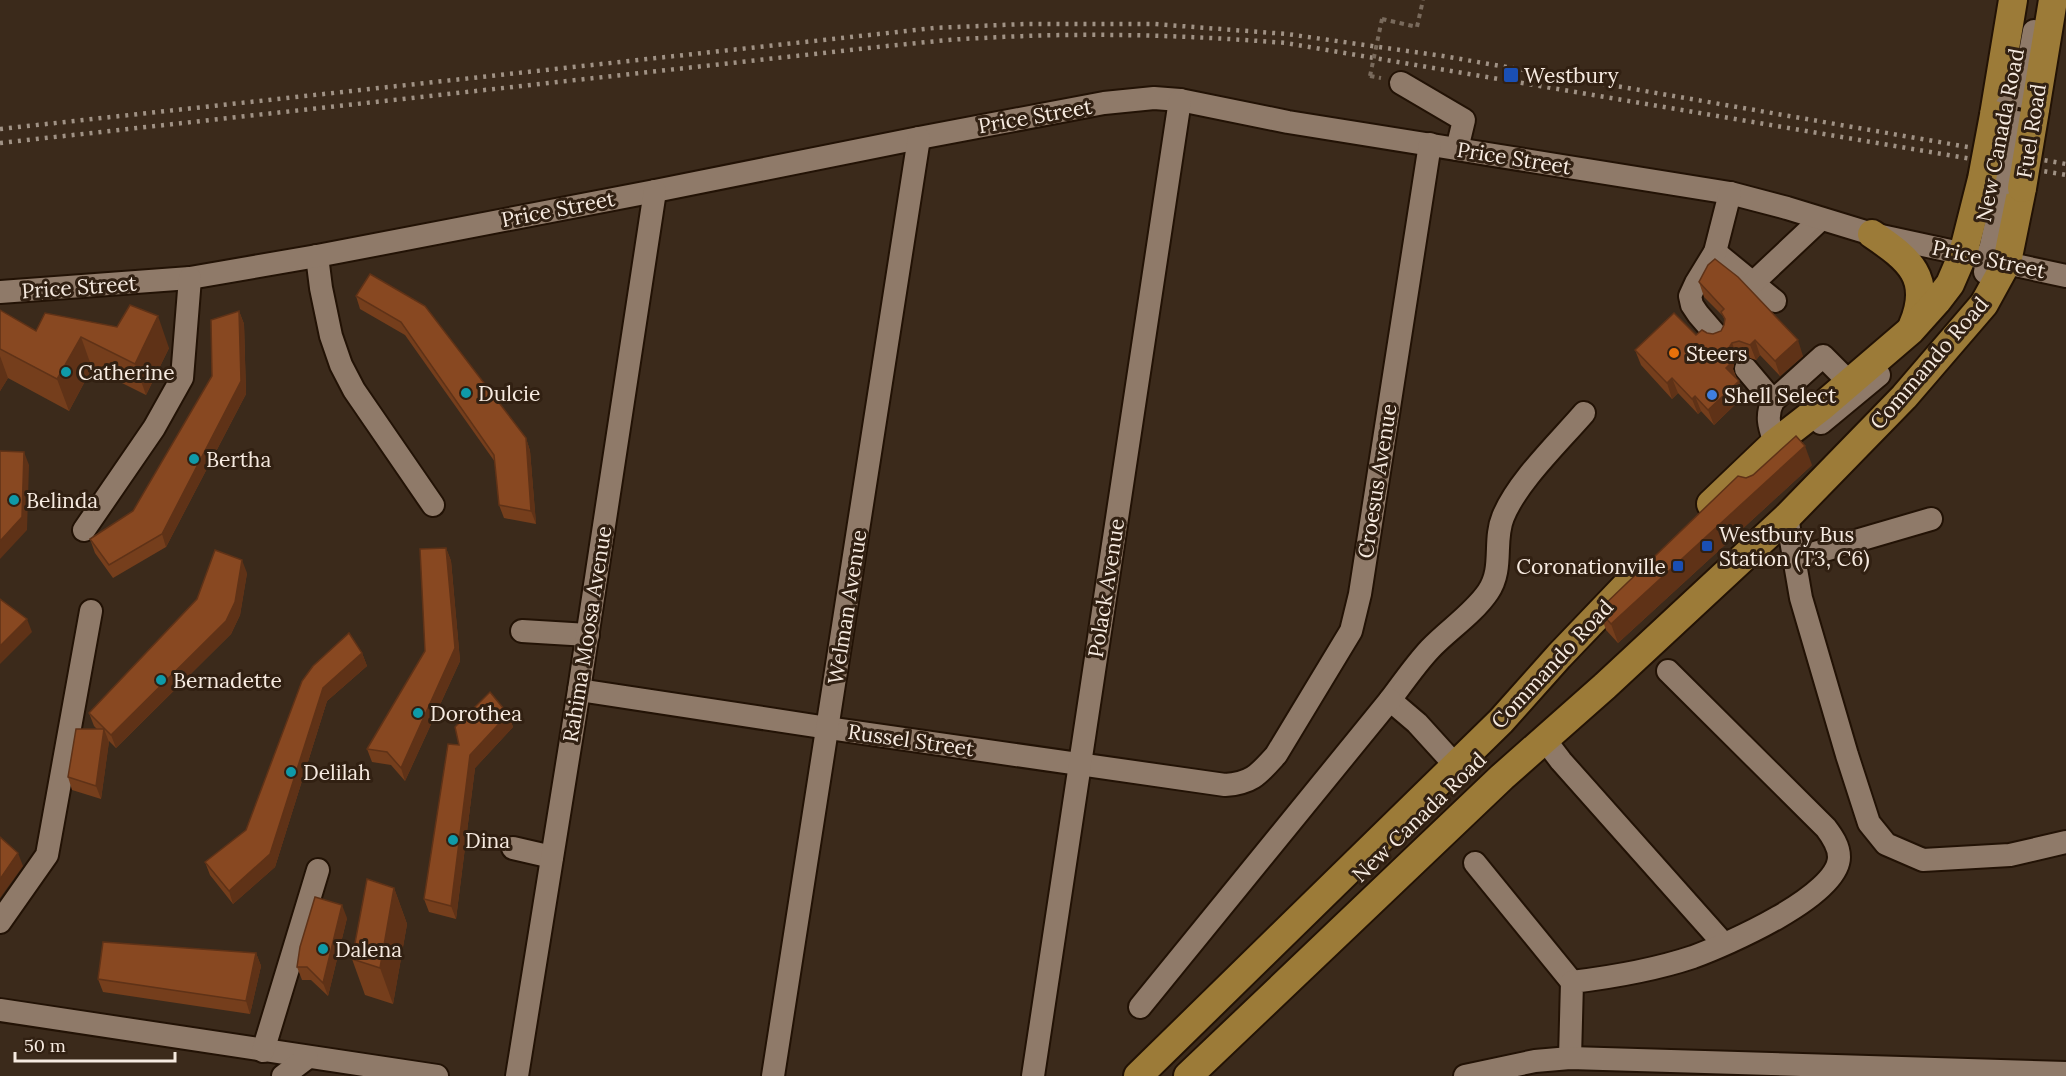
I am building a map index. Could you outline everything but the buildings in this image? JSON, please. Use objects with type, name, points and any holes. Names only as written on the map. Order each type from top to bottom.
[{"type":"main road","name":"Fuel Road","points":[[1983,258],[2014,110],[2013,0]]},
{"type":"main road","name":"Fuel Road","points":[[1983,258],[2014,110],[2053,0]]},
{"type":"main road","points":[[1872,234],[1903,258],[1914,271],[1919,282],[1922,292],[1920,308],[1911,330]]},
{"type":"main road","name":"Commando Road","points":[[1698,524],[1775,444],[1911,330],[1950,284],[1983,258]]},
{"type":"main road","name":"Commando Road","points":[[1188,1076],[1502,777],[1787,517],[1904,398],[1984,304],[1983,258]]},
{"type":"main road","name":"Commando Road","points":[[1138,1076],[1501,721],[1607,604],[1648,573]]},
{"type":"street","name":"New Canada Road","points":[[2014,110],[2026,0]]},
{"type":"street","name":"New Canada Road","points":[[2014,110],[2040,0]]},
{"type":"street","points":[[1401,83],[1464,120],[1457,148]]},
{"type":"street","name":"Price Street","points":[[0,292],[190,278],[317,256],[919,138],[1125,100],[1154,98],[1180,100],[1288,122],[1730,194],[1787,208],[1872,234],[2066,276]]},
{"type":"street","name":"Polack Avenue","points":[[1033,1076],[1180,100]]},
{"type":"street","name":"Welman Avenue","points":[[773,1076],[919,138]]},
{"type":"street","name":"Croesus Avenue","points":[[1244,784],[1260,772],[1276,755],[1351,631],[1360,594],[1430,144]]},
{"type":"street","name":"Rahima Moosa Avenue","points":[[516,1076],[588,635],[655,191]]},
{"type":"street","points":[[1717,336],[1698,314],[1692,305],[1690,296],[1715,252],[1730,194]]},
{"type":"street","points":[[1754,282],[1821,219]]},
{"type":"street","points":[[1715,252],[1775,301]]},
{"type":"street","points":[[317,256],[331,336],[342,365],[354,390],[434,505]]},
{"type":"street","name":"New Canada Road","points":[[1174,1076],[1841,447],[1972,301],[1983,258]]},
{"type":"street","points":[[1698,524],[1849,402],[1914,344],[1946,312],[1983,258]]},
{"type":"street","points":[[84,530],[154,428],[182,378],[190,278]]},
{"type":"street","points":[[1775,444],[1768,423],[1768,411],[1773,401],[1823,356],[1850,383]]},
{"type":"street","points":[[1746,369],[1773,401]]},
{"type":"street","points":[[1140,1007],[1430,649],[1488,592],[1497,572],[1498,534],[1503,515],[1520,487],[1584,413]]},
{"type":"street","points":[[1787,517],[1801,598],[1847,755],[1869,824],[1886,844],[1923,860],[2010,855],[2066,842]]},
{"type":"street","points":[[1794,559],[1931,519]]},
{"type":"street","name":"New Canada Road","points":[[1154,1076],[1524,714],[1648,573]]},
{"type":"street","points":[[0,922],[47,855],[91,611]]},
{"type":"street","points":[[522,631],[588,635]]},
{"type":"street","points":[[1572,982],[1631,973],[1694,957],[1779,918],[1812,894],[1835,871],[1839,856],[1836,842],[1826,828],[1668,671]]},
{"type":"street","name":"Russel Street","points":[[579,690],[1225,785],[1244,784]]},
{"type":"street","points":[[1390,700],[1417,723],[1456,766]]},
{"type":"street","points":[[1545,740],[1561,761],[1724,943]]},
{"type":"street","points":[[513,848],[552,857]]},
{"type":"street","points":[[1475,863],[1572,982],[1570,1058]]},
{"type":"street","points":[[263,1051],[318,870]]},
{"type":"street","points":[[0,1010],[437,1076]]},
{"type":"street","points":[[283,1076],[307,1058]]},
{"type":"street","points":[[1465,1076],[1534,1061],[1570,1058],[1941,1073],[2066,1073]]},
{"type":"path","points":[[1370,76],[1382,19],[1417,27],[1423,0]]},
{"type":"railway","points":[[0,129],[934,28],[1024,24],[1154,24],[1287,34],[1443,56],[2066,164]]},
{"type":"railway","points":[[0,143],[935,41],[1021,36],[1135,35],[1286,43],[2066,175]]},
{"type":"place","name":"Westbury","points":[[1511,75]]},
{"type":"place","name":"Steers","points":[[1674,353]]},
{"type":"place","name":"Catherine","points":[[66,372]]},
{"type":"place","name":"Dulcie","points":[[466,393]]},
{"type":"place","name":"Shell Select","points":[[1712,395]]},
{"type":"place","name":"Bertha","points":[[194,459]]},
{"type":"place","name":"Belinda","points":[[14,500]]},
{"type":"place","name":"Westbury Bus Station (T3, C6)","points":[[1707,546]]},
{"type":"place","name":"Coronationville","points":[[1678,566]]},
{"type":"place","name":"Bernadette","points":[[161,680]]},
{"type":"place","name":"Dorothea","points":[[418,713]]},
{"type":"place","name":"Delilah","points":[[291,772]]},
{"type":"place","name":"Dina","points":[[453,840]]},
{"type":"place","name":"Dalena","points":[[323,949]]}]
